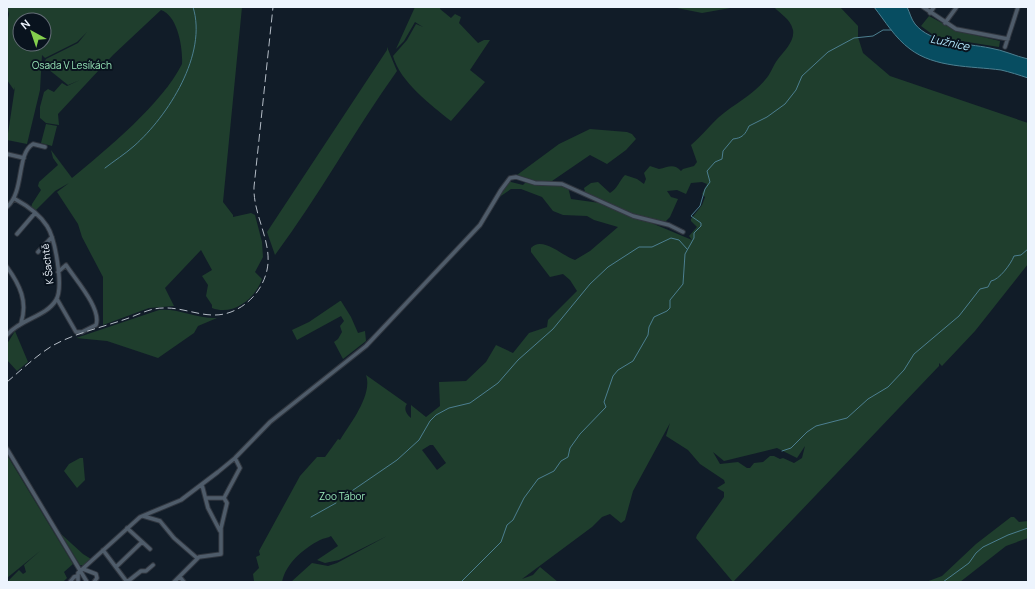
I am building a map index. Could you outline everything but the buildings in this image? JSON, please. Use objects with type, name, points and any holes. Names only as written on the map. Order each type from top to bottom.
[{"type":"street","points":[[923,7],[945,23],[962,31],[1008,39]]},
{"type":"street","points":[[930,13],[934,7]]},
{"type":"street","points":[[1005,47],[1018,7]]},
{"type":"street","points":[[945,23],[956,8]]},
{"type":"street","points":[[7,207],[15,198],[27,150],[32,145],[45,147]]},
{"type":"street","points":[[7,154],[24,158]]},
{"type":"street","points":[[70,582],[127,528],[142,516],[178,501],[236,458],[270,422],[368,343],[480,225],[505,182],[512,177],[537,183],[562,184],[633,216],[669,226],[683,232]]},
{"type":"street","name":"K Šachtě","points":[[15,198],[35,213],[47,226],[52,237],[58,272],[57,299]]},
{"type":"street","points":[[18,234],[35,213]]},
{"type":"street","name":"K Šachtě","points":[[38,252],[52,237]]},
{"type":"street","points":[[7,335],[21,323],[47,310],[57,299],[76,332],[82,332],[95,326],[97,321],[96,312],[92,303],[66,265],[58,272]]},
{"type":"street","points":[[7,268],[24,300],[21,323]]},
{"type":"street","points":[[7,275],[12,276]]},
{"type":"street","points":[[7,449],[82,570],[87,582]]},
{"type":"street","points":[[224,498],[240,469],[240,465],[236,458]]},
{"type":"street","points":[[202,484],[210,512],[220,532]]},
{"type":"street","points":[[206,498],[224,498]]},
{"type":"street","points":[[174,582],[198,558],[221,554],[220,532],[227,503],[224,498]]},
{"type":"street","points":[[142,516],[160,521],[174,538],[198,558]]},
{"type":"street","points":[[127,528],[150,549]]},
{"type":"street","points":[[116,567],[142,542]]},
{"type":"street","points":[[103,550],[127,582],[141,571],[146,571],[154,565]]},
{"type":"street","points":[[82,570],[96,574],[97,578],[94,582]]},
{"type":"street","points":[[77,576],[78,582]]},
{"type":"street","points":[[180,577],[184,582]]},
{"type":"green space","name":"Osada V Lesíkách","points":[[7,7],[242,7],[223,202],[233,217],[251,213],[255,215],[262,242],[263,257],[255,272],[262,279],[259,286],[249,299],[235,308],[228,310],[212,308],[212,305],[206,296],[208,285],[202,276],[212,270],[201,250],[165,288],[174,306],[149,308],[103,325],[103,277],[82,237],[78,224],[57,192],[69,183],[55,191],[35,211],[31,208],[32,204],[41,190],[38,186],[39,182],[58,165],[53,158],[51,150],[72,178],[117,140],[161,95],[182,64],[182,50],[178,33],[172,19],[167,13],[161,10],[113,55],[58,114],[59,125],[46,123],[40,118],[40,107],[44,92],[48,89],[54,92],[62,83],[67,86],[80,80],[68,85],[43,65],[46,59],[78,43],[87,32],[77,42],[45,58],[42,55],[40,90],[27,144],[7,140],[15,87],[14,90],[7,80],[7,23],[9,14]]},
{"type":"green space","points":[[415,7],[440,7],[440,9],[451,18],[455,14],[461,17],[459,23],[478,43],[484,40],[490,40],[470,70],[485,82],[451,121],[409,84],[402,75],[393,56],[407,40],[416,24],[423,27],[415,22],[404,41],[396,49]]},
{"type":"green space","points":[[672,7],[736,7],[702,13]]},
{"type":"green space","name":"Zoo Tábor","points":[[774,7],[840,7],[858,26],[858,37],[863,53],[890,76],[1028,123],[1028,264],[975,331],[942,366],[939,363],[939,366],[733,582],[696,538],[724,497],[724,492],[717,488],[725,483],[724,480],[700,464],[688,450],[666,436],[670,423],[633,491],[625,520],[621,523],[610,514],[602,517],[592,527],[522,579],[533,575],[540,567],[558,582],[291,582],[312,563],[328,566],[337,563],[387,536],[339,560],[325,563],[317,560],[338,546],[331,536],[321,539],[296,557],[287,569],[282,582],[254,581],[253,574],[259,568],[256,557],[260,555],[259,551],[300,476],[317,457],[325,457],[338,439],[340,440],[359,409],[366,391],[366,375],[407,404],[405,408],[406,412],[411,418],[411,405],[426,417],[440,406],[439,382],[466,381],[486,362],[496,345],[513,353],[529,333],[547,327],[548,320],[577,291],[570,280],[563,274],[550,277],[531,252],[531,248],[541,244],[547,245],[575,260],[590,251],[618,227],[594,220],[587,216],[563,215],[553,211],[542,197],[521,189],[511,189],[498,198],[507,181],[523,185],[527,181],[568,187],[571,199],[600,203],[627,212],[585,192],[584,188],[591,183],[598,182],[610,193],[615,189],[625,175],[637,179],[644,184],[646,179],[644,173],[650,166],[659,169],[673,166],[681,171],[694,166],[697,162],[691,145],[719,117],[749,95],[767,78],[776,61],[791,42],[793,34],[792,26],[790,22]],"holes":[[[702,182],[707,184],[702,194],[705,197],[702,205],[691,219],[697,227],[689,236],[692,240],[642,219],[664,223],[670,217],[678,199],[671,197],[667,191],[677,190],[686,194],[691,183]],[[430,445],[433,445],[446,463],[437,470],[422,450]],[[805,446],[802,458],[794,463],[783,458],[780,459],[770,456],[763,462],[754,463],[750,468],[747,468],[738,462],[720,464],[713,452],[724,461],[777,448],[797,458]]]},
{"type":"green space","points":[[929,16],[957,31],[1000,41],[999,47],[936,37],[921,26]]},
{"type":"green space","points":[[387,47],[397,71],[307,210],[275,255],[267,232],[387,50]]},
{"type":"green space","points":[[46,124],[57,126],[52,146],[41,143]]},
{"type":"green space","points":[[590,129],[627,132],[632,134],[636,139],[626,150],[607,164],[590,155],[552,181],[532,181],[517,175],[559,144]]},
{"type":"green space","points":[[340,301],[351,317],[358,333],[365,331],[366,341],[343,359],[334,342],[338,339],[342,332],[340,326],[344,321],[341,316],[297,340],[292,330],[309,322]]},
{"type":"green space","points":[[159,310],[217,318],[198,326],[194,333],[158,358],[107,341],[76,338]]},
{"type":"green space","points":[[15,331],[28,362],[17,371],[7,360],[7,344]]},
{"type":"green space","points":[[7,455],[73,564],[64,572],[67,578],[63,582],[7,582],[19,570],[23,574],[26,572],[24,565],[40,551],[7,578]]},
{"type":"green space","points":[[83,458],[85,480],[77,488],[64,471],[69,464]]},
{"type":"green space","points":[[1011,517],[1014,517],[1019,522],[1028,521],[1028,538],[1006,546],[960,582],[926,582],[942,576],[976,544]]},
{"type":"green space","points":[[61,534],[83,554],[91,559],[84,566],[80,565]]},
{"type":"water","name":"Lužnice","points":[[874,7],[907,7],[915,24],[922,31],[939,39],[995,49],[1028,59],[1028,78],[1001,70],[942,63],[920,55],[900,40]]},
{"type":"waterway","points":[[105,168],[131,149],[147,133],[172,101],[182,83],[190,64],[195,44],[196,25],[193,7]]},
{"type":"waterway","points":[[461,582],[501,542],[507,525],[513,520],[524,498],[538,479],[554,471],[561,461],[568,457],[570,448],[580,434],[606,407],[604,402],[613,376],[618,370],[633,361],[648,335],[649,327],[654,317],[670,308],[670,300],[683,284],[685,254],[694,238],[694,233],[701,226],[701,223],[691,216],[700,206],[705,189],[710,182],[707,171],[715,162],[722,159],[723,151],[733,139],[741,137],[745,134],[749,126],[767,117],[785,104],[796,90],[802,76],[828,52],[854,38],[873,36],[883,30],[891,30]]},
{"type":"waterway","points":[[343,497],[397,460],[419,440],[430,421],[436,415],[449,408],[470,403],[498,383],[518,360],[553,329],[590,284],[608,267],[639,247],[652,247],[671,238],[679,240],[687,249]]},
{"type":"waterway","points":[[782,451],[791,448],[807,432],[816,426],[847,418],[868,399],[888,387],[904,370],[914,354],[959,316],[980,289],[988,287],[991,281],[998,278],[1014,256],[1021,255],[1028,249]]},
{"type":"waterway","points":[[311,517],[336,503]]},
{"type":"waterway","points":[[943,582],[969,563],[976,553],[983,547],[1008,535],[1028,528]]},
{"type":"railway","points":[[7,382],[46,350],[77,335],[158,308],[172,308],[214,315],[231,312],[244,305],[259,290],[265,277],[268,260],[265,239],[256,208],[254,187],[273,7]]}]
